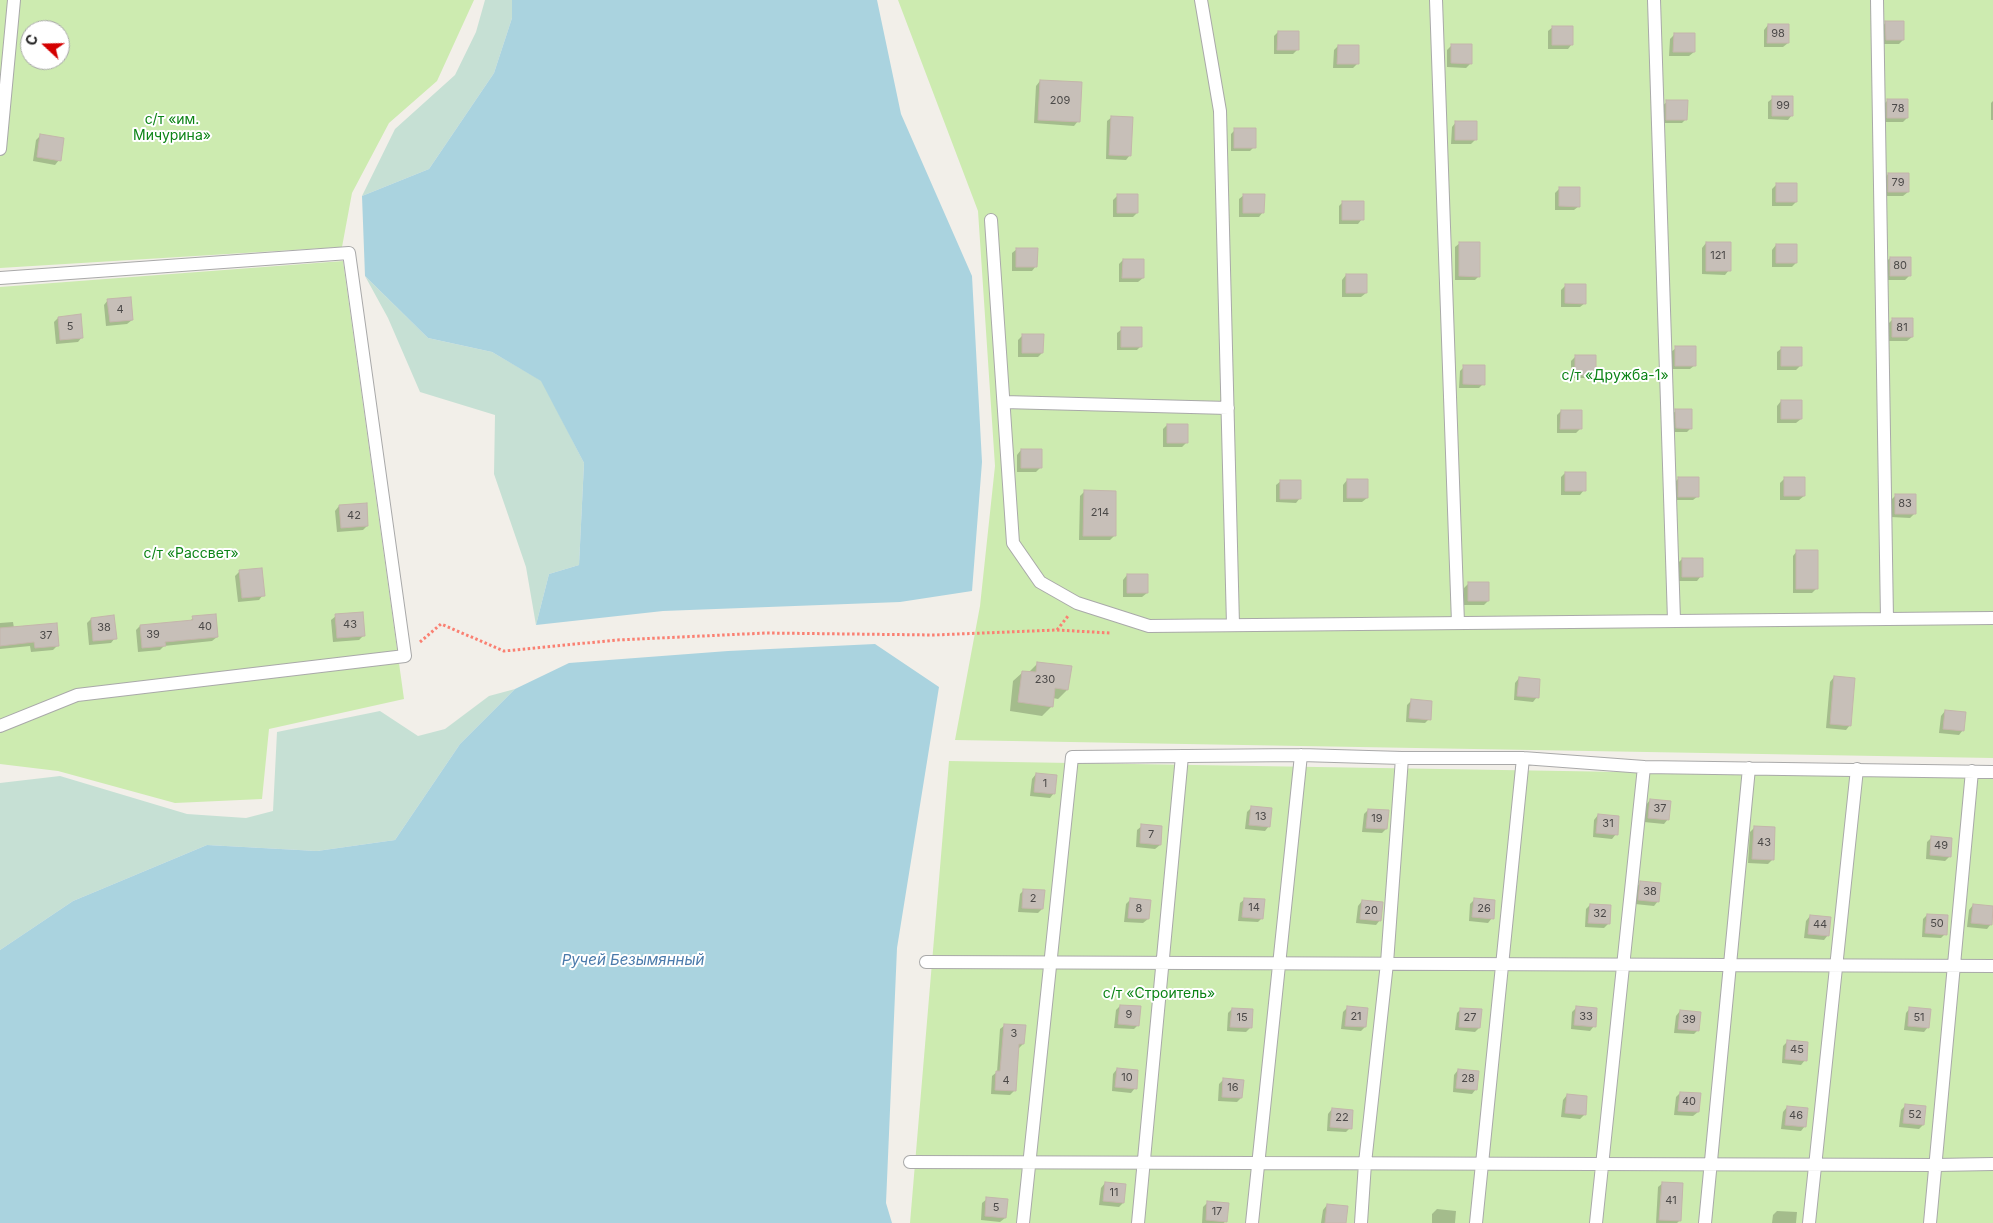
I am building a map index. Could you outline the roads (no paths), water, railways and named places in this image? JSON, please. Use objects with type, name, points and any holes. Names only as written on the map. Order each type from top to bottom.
[{"type":"lane","points":[[0,149],[14,0]]},
{"type":"lane","points":[[1201,0],[1220,111],[1233,625]]},
{"type":"lane","points":[[1436,0],[1458,623]]},
{"type":"lane","points":[[1654,0],[1674,620]]},
{"type":"lane","points":[[1877,0],[1887,619]]},
{"type":"lane","points":[[991,220],[1013,543],[1040,582],[1077,603],[1149,626],[1993,618]]},
{"type":"lane","points":[[0,278],[349,253],[405,656],[76,695],[0,726]]},
{"type":"lane","points":[[1004,402],[1228,408]]},
{"type":"lane","points":[[1252,1223],[1301,755]]},
{"type":"lane","points":[[1023,1223],[1072,756],[1301,755],[1402,758],[1524,758],[1644,767],[1993,772]]},
{"type":"lane","points":[[1138,1223],[1182,756]]},
{"type":"lane","points":[[1361,1223],[1365,1163],[1387,963],[1402,758]]},
{"type":"lane","points":[[1476,1223],[1524,758]]},
{"type":"lane","points":[[1596,1223],[1644,767]]},
{"type":"lane","points":[[1705,1223],[1749,768]]},
{"type":"lane","points":[[1809,1223],[1857,769]]},
{"type":"lane","points":[[1930,1223],[1972,771]]},
{"type":"lane","points":[[926,962],[1993,966]]},
{"type":"lane","points":[[910,1162],[1993,1164]]},
{"type":"water","points":[[512,0],[877,0],[901,114],[972,276],[982,462],[972,591],[900,602],[663,611],[536,625],[549,574],[579,565],[584,463],[541,381],[492,352],[428,338],[365,276],[362,196],[429,169],[494,73],[512,18]]},
{"type":"water","name":"Ручей Безымянный","points":[[875,644],[939,687],[897,948],[886,1203],[892,1223],[0,1223],[0,950],[73,901],[207,845],[317,851],[395,840],[460,744],[515,689],[569,663],[728,651]]},
{"type":"park label","name":"с/т «им. Мичурина»","points":[[172,128]]},
{"type":"park label","name":"с/т «Дружба-1»","points":[[1615,376]]},
{"type":"park label","name":"с/т «Рассвет»","points":[[191,554]]},
{"type":"park label","name":"с/т «Строитель»","points":[[1159,994]]}]
